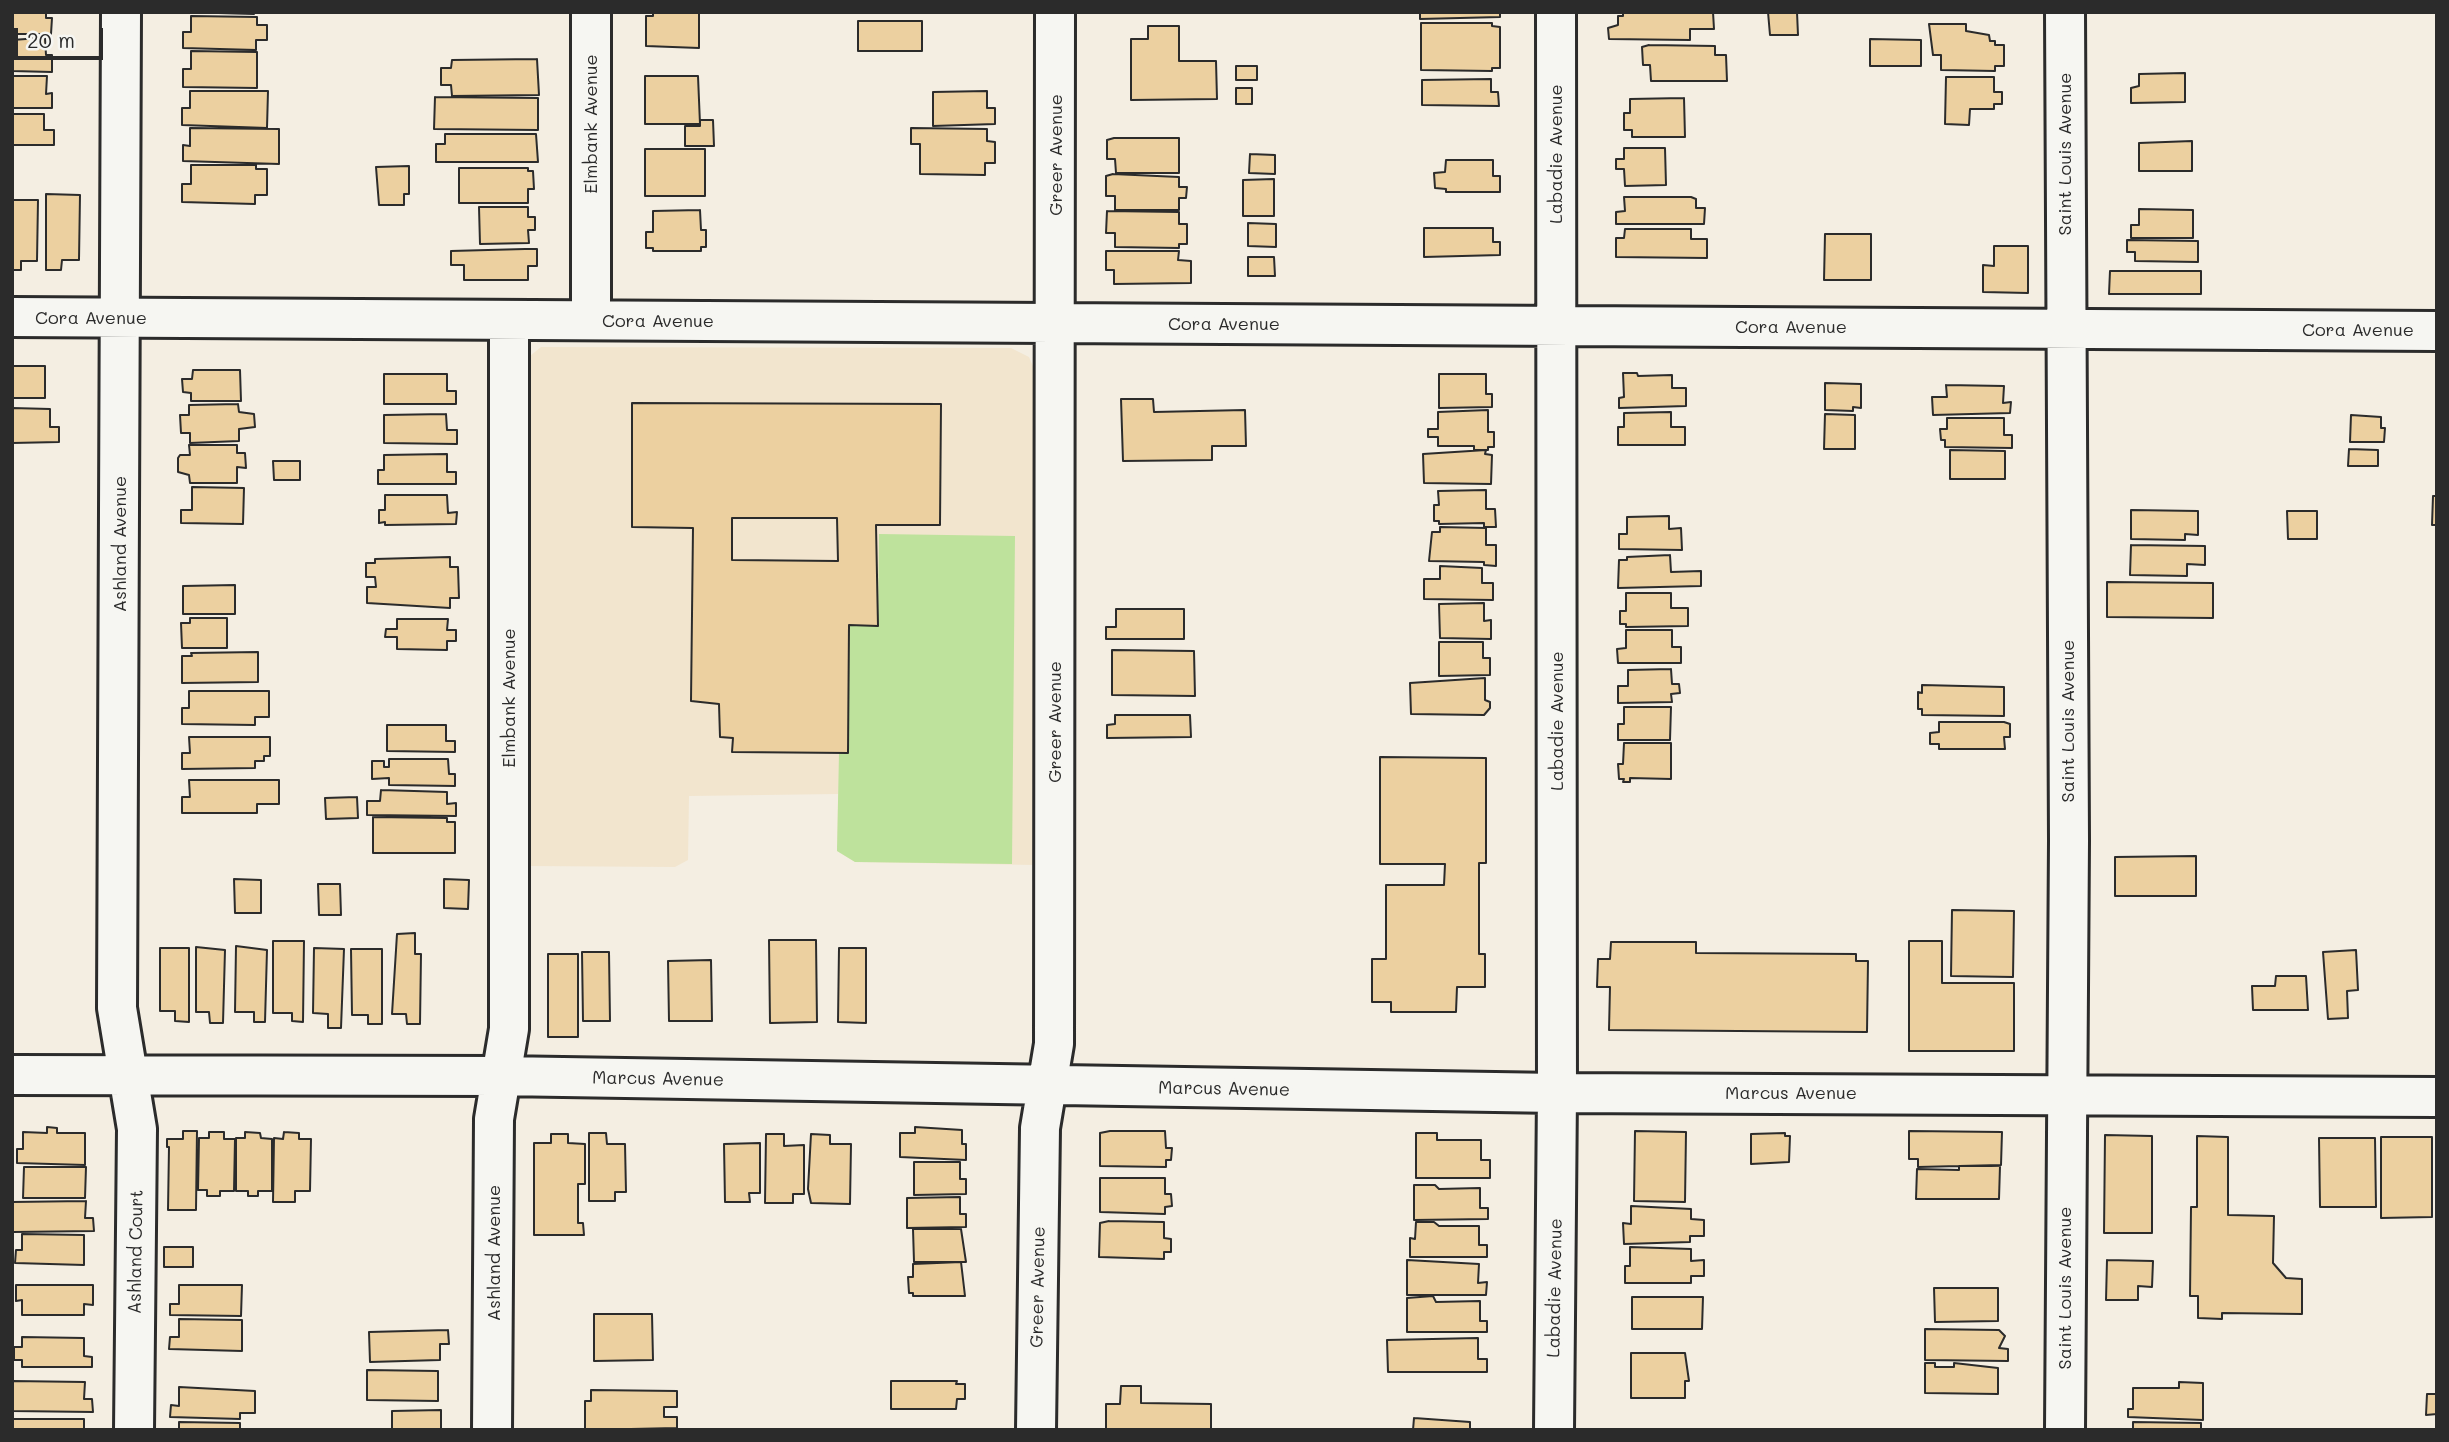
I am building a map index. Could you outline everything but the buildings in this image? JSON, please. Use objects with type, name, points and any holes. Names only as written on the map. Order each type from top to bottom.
[{"type":"street","name":"Ashland Avenue","points":[[121,12],[117,1009],[128,1076]]},
{"type":"street","name":"Elmbank Avenue","points":[[591,320],[592,12]]},
{"type":"street","name":"Greer Avenue","points":[[1036,1430],[1040,1128],[1054,1031],[1055,12]]},
{"type":"street","name":"Labadie Avenue","points":[[1554,1430],[1557,1093],[1556,12]]},
{"type":"street","name":"Saint Louis Avenue","points":[[2065,12],[2069,841],[2065,1094],[2065,1430]]},
{"type":"street","name":"Cora Avenue","points":[[12,317],[2437,331]]},
{"type":"street","name":"Elmbank Avenue","points":[[501,1076],[509,1029],[509,320]]},
{"type":"street","name":"Marcus Avenue","points":[[12,1075],[501,1076],[1557,1093],[2437,1097]]},
{"type":"street","name":"Ashland Court","points":[[128,1076],[137,1129],[134,1430]]},
{"type":"street","name":"Ashland Avenue","points":[[492,1430],[494,1119],[501,1076]]},
{"type":"shaded area","points":[[541,347],[1011,348],[1029,357],[1038,378],[1034,865],[855,862],[837,851],[838,794],[689,796],[688,860],[675,867],[528,866],[525,374],[530,356]]},
{"type":"green space","points":[[879,534],[1015,536],[1012,864],[855,862],[837,851],[839,753],[848,753],[849,625],[878,625]]}]
